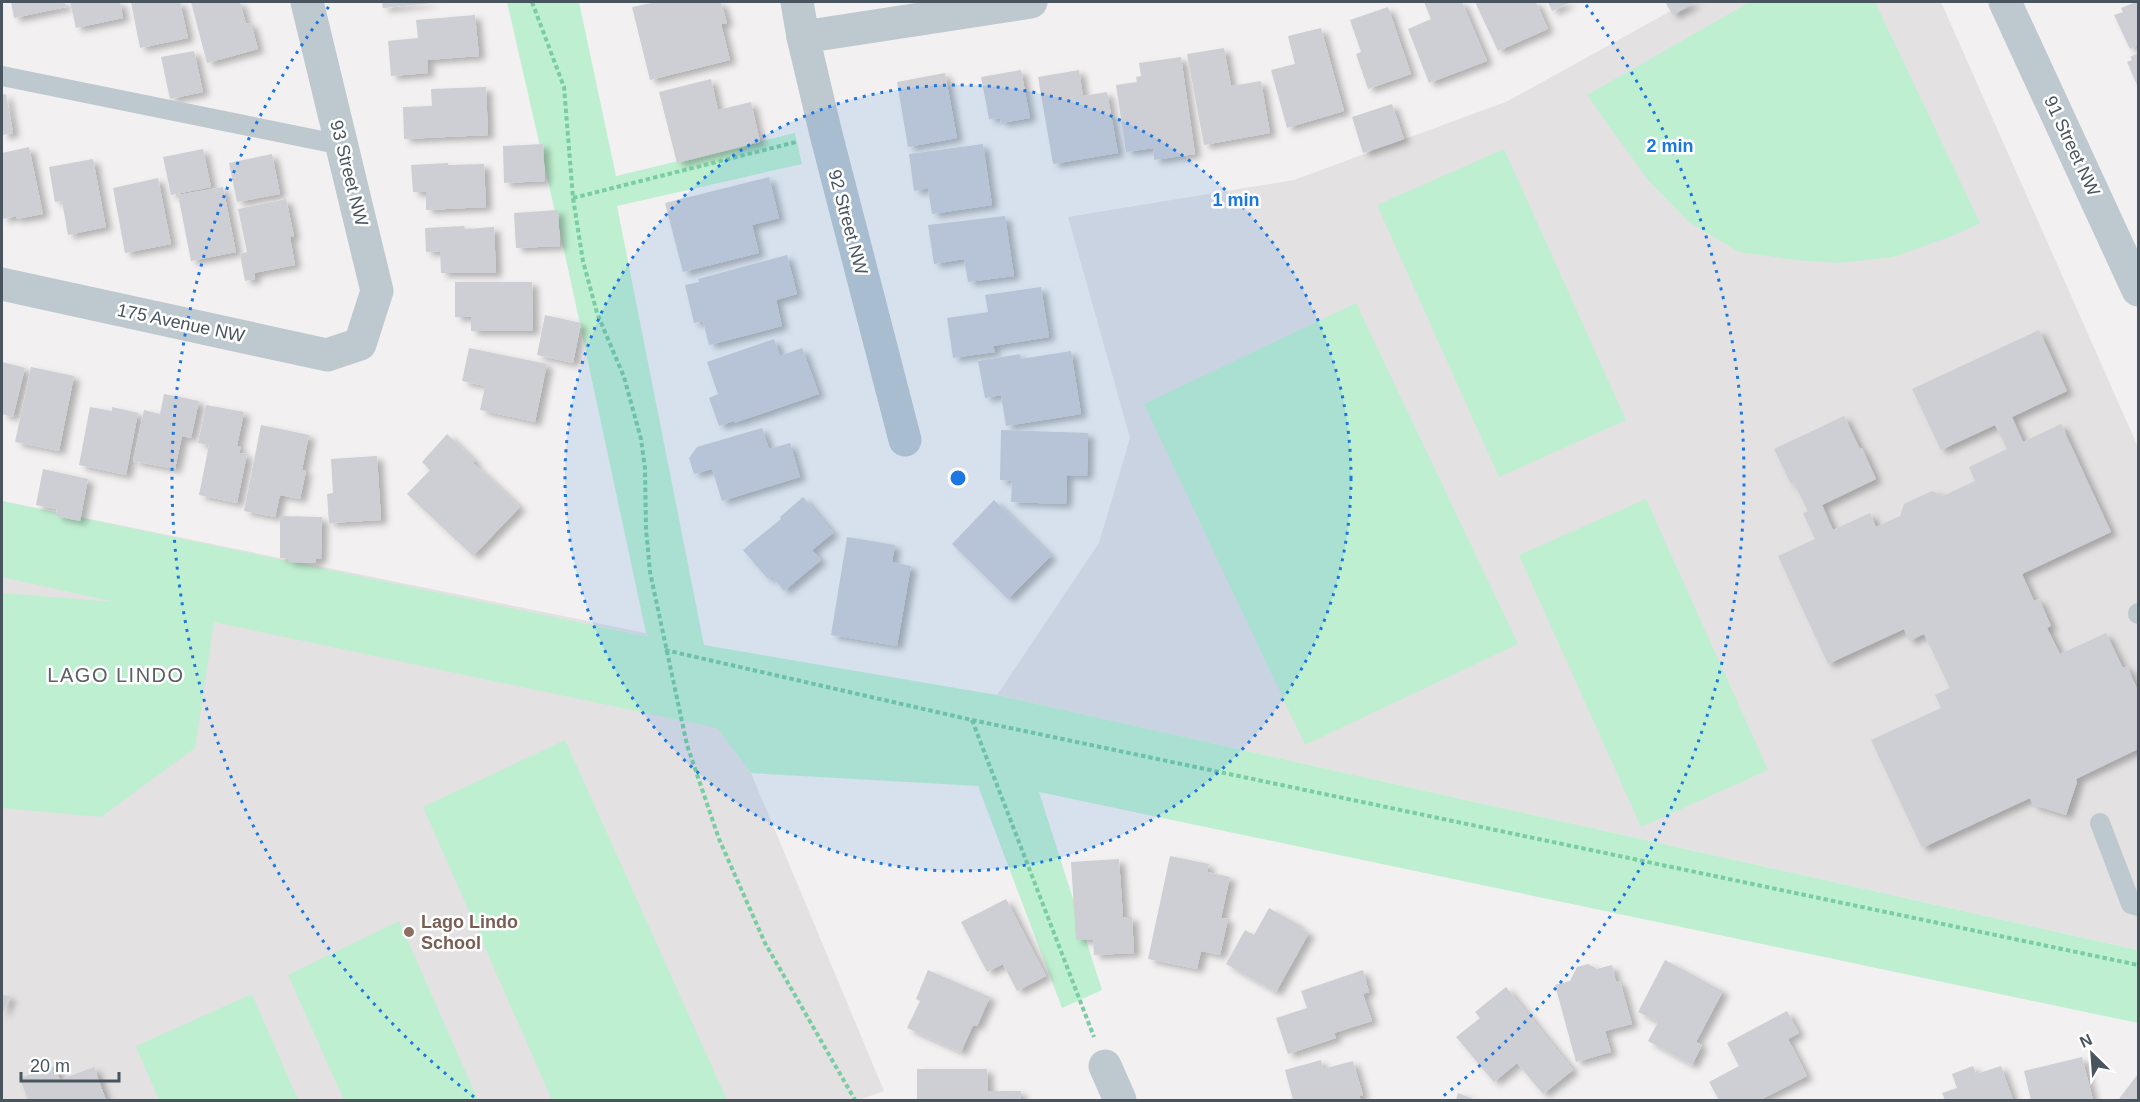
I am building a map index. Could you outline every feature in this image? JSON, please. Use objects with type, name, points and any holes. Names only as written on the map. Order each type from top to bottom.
[{"type":"street","name":"93 Street NW","points":[[308,2],[377,291],[360,344]]},
{"type":"street","name":"92 Street NW","points":[[797,2],[826,134],[905,440]]},
{"type":"street","points":[[803,37],[1031,2]]},
{"type":"street","name":"91 Street NW","points":[[2011,4],[2139,290]]},
{"type":"street","name":"175 Avenue NW","points":[[2,284],[327,355],[360,344]]},
{"type":"street","points":[[1105,1066],[1120,1101]]},
{"type":"lane","points":[[2,76],[342,145]]},
{"type":"lane","points":[[2100,823],[2131,904],[2139,906]]},
{"type":"path","points":[[532,2],[564,87],[573,198],[583,261],[597,313],[624,377],[641,439],[645,468],[646,529],[650,572],[687,745],[719,839],[765,943],[855,1101]]},
{"type":"path","points":[[573,198],[826,134]]},
{"type":"path","points":[[665,650],[972,720],[2139,965]]},
{"type":"path","points":[[972,720],[1105,1066]]},
{"type":"shaded area","points":[[1687,2],[1941,2],[2138,447],[2138,950],[997,695],[1099,543],[1130,438],[1068,217],[1294,180],[1508,101]]},
{"type":"shaded area","name":"Lago Lindo School","points":[[2,501],[646,633],[751,773],[884,1091],[859,1100],[2,1100]]},
{"type":"green space","points":[[507,2],[579,2],[616,176],[795,133],[802,164],[617,206],[704,645],[997,695],[2138,950],[2138,1023],[1039,792],[1102,990],[1062,1008],[978,786],[751,773],[717,728],[214,622],[195,748],[101,817],[2,808],[2,593],[115,602],[2,577],[2,501],[649,637],[646,633],[569,273]]},
{"type":"green space","points":[[1750,2],[1875,2],[1980,223],[1952,236],[1893,257],[1839,263],[1795,260],[1739,252],[1689,222],[1648,180],[1587,95]]},
{"type":"green space","points":[[1504,149],[1626,420],[1499,477],[1377,205]]},
{"type":"green space","points":[[1356,303],[1518,644],[1305,745],[1144,404]]},
{"type":"green space","points":[[1646,499],[1768,770],[1641,827],[1519,555]]},
{"type":"green space","points":[[565,740],[727,1100],[552,1100],[423,807]]},
{"type":"green space","points":[[399,921],[478,1100],[344,1100],[288,975]]},
{"type":"green space","points":[[252,994],[298,1100],[159,1100],[136,1046]]},
{"type":"building","points":[[11,2],[65,2],[66,7],[14,18]]},
{"type":"building","points":[[70,2],[120,2],[123,18],[76,28]]},
{"type":"building","points":[[131,2],[180,2],[188,38],[140,48]]},
{"type":"building","points":[[191,2],[240,2],[246,24],[251,23],[258,49],[207,63]]},
{"type":"building","points":[[382,2],[431,2],[431,3],[383,8]]},
{"type":"building","points":[[656,2],[721,2],[727,23],[721,24],[730,60],[650,80],[632,7]]},
{"type":"building","points":[[1424,2],[1462,2],[1487,61],[1429,83],[1408,29],[1431,19]]},
{"type":"building","points":[[1475,2],[1536,2],[1548,29],[1498,51]]},
{"type":"building","points":[[1548,2],[1571,2],[1552,11]]},
{"type":"building","points":[[1665,2],[1696,2],[1673,15]]},
{"type":"building","points":[[2138,2],[2138,45],[2130,49],[2114,15],[2123,12],[2121,8]]},
{"type":"building","points":[[1388,7],[1411,74],[1368,89],[1356,54],[1361,52],[1350,20]]},
{"type":"building","points":[[475,15],[479,56],[427,60],[428,73],[391,76],[388,41],[418,38],[416,20]]},
{"type":"building","points":[[1321,28],[1344,111],[1287,128],[1271,70],[1295,64],[1288,36]]},
{"type":"building","points":[[1224,48],[1231,86],[1261,81],[1270,133],[1204,145],[1187,54]]},
{"type":"building","points":[[194,51],[203,92],[170,99],[161,57]]},
{"type":"building","points":[[2138,53],[2138,87],[2127,62],[2132,60],[2130,57]]},
{"type":"building","points":[[1181,57],[1195,154],[1154,160],[1153,148],[1126,152],[1116,85],[1137,82],[1136,77],[1141,76],[1139,63]]},
{"type":"building","points":[[1021,70],[1030,118],[1001,123],[1000,118],[989,119],[981,77]]},
{"type":"building","points":[[1079,70],[1083,96],[1107,92],[1118,153],[1053,164],[1038,77]]},
{"type":"building","points":[[945,73],[957,138],[908,147],[897,82]]},
{"type":"building","points":[[711,79],[718,110],[751,102],[760,142],[677,163],[659,92]]},
{"type":"building","points":[[486,87],[488,135],[404,139],[403,107],[432,106],[431,89]]},
{"type":"building","points":[[6,94],[13,133],[2,135],[2,95]]},
{"type":"building","points":[[1392,104],[1404,139],[1363,153],[1352,117]]},
{"type":"building","points":[[543,144],[545,181],[504,183],[503,146]]},
{"type":"building","points":[[983,144],[992,205],[932,214],[928,188],[914,191],[909,154]]},
{"type":"building","points":[[29,147],[43,214],[2,219],[2,153]]},
{"type":"building","points":[[203,149],[211,187],[171,195],[163,157]]},
{"type":"building","points":[[272,154],[280,194],[237,202],[229,163]]},
{"type":"building","points":[[93,159],[106,227],[68,235],[62,201],[55,202],[49,167]]},
{"type":"building","points":[[448,163],[448,165],[484,164],[486,207],[426,210],[426,192],[413,192],[411,165]]},
{"type":"building","points":[[769,177],[779,218],[752,225],[759,253],[683,272],[665,203]]},
{"type":"building","points":[[158,178],[171,244],[125,253],[113,188]]},
{"type":"building","points":[[223,187],[236,252],[191,261],[178,195]]},
{"type":"building","points":[[286,199],[294,236],[290,237],[295,265],[254,273],[255,279],[245,281],[240,254],[247,252],[238,209]]},
{"type":"building","points":[[558,210],[560,246],[516,248],[514,213]]},
{"type":"building","points":[[1005,216],[1014,276],[968,282],[964,259],[934,264],[928,225]]},
{"type":"building","points":[[464,226],[465,229],[494,227],[496,273],[441,273],[440,251],[426,252],[425,228]]},
{"type":"building","points":[[787,255],[797,294],[776,300],[782,326],[709,345],[703,321],[694,323],[685,285],[699,282],[698,279]]},
{"type":"building","points":[[455,282],[532,282],[533,331],[471,331],[471,317],[455,317]]},
{"type":"building","points":[[1041,287],[1049,337],[993,346],[995,352],[953,358],[947,318],[988,312],[985,295]]},
{"type":"building","points":[[545,315],[581,323],[573,363],[537,355]]},
{"type":"building","points":[[2039,330],[2067,391],[2012,417],[2023,442],[2061,424],[2111,532],[2022,574],[2034,601],[2039,599],[2051,626],[2047,628],[2060,654],[2106,633],[2123,668],[2127,666],[2138,691],[2138,749],[2076,779],[2066,815],[2033,805],[2030,798],[1922,848],[1871,740],[1941,708],[1935,695],[1950,688],[1924,634],[1909,641],[1904,629],[1828,664],[1778,556],[1815,539],[1803,513],[1808,511],[1794,483],[1791,484],[1774,449],[1844,416],[1876,479],[1822,505],[1833,530],[1870,513],[1876,527],[1900,516],[1904,504],[1932,491],[1943,496],[1975,481],[1969,467],[2007,449],[1995,425],[1941,450],[1912,389]]},
{"type":"building","points":[[774,339],[780,356],[802,348],[819,394],[719,426],[709,398],[718,394],[707,362]]},
{"type":"building","points":[[469,348],[547,364],[535,422],[480,410],[485,386],[462,381]]},
{"type":"building","points":[[1071,351],[1081,414],[1006,426],[1001,395],[985,398],[978,361],[1020,354],[1021,359]]},
{"type":"building","points":[[2,362],[25,368],[13,417],[2,414]]},
{"type":"building","points":[[31,367],[74,376],[59,451],[15,442]]},
{"type":"building","points":[[164,394],[199,401],[191,438],[182,436],[175,469],[133,461],[144,410],[160,414]]},
{"type":"building","points":[[206,405],[244,412],[237,446],[241,447],[239,453],[247,454],[237,503],[199,495],[209,445],[198,443]]},
{"type":"building","points":[[90,407],[112,411],[112,407],[138,413],[126,475],[79,465]]},
{"type":"building","points":[[261,425],[309,435],[302,470],[306,471],[300,499],[280,495],[275,517],[244,511]]},
{"type":"building","points":[[762,428],[769,449],[790,443],[800,477],[722,501],[712,469],[694,474],[689,458],[697,447]]},
{"type":"building","points":[[1001,430],[1088,433],[1087,476],[1067,475],[1066,504],[1011,502],[1012,481],[1000,480]]},
{"type":"building","points":[[447,434],[475,461],[473,463],[520,507],[473,556],[407,494],[430,470],[422,462]]},
{"type":"building","points":[[377,456],[381,520],[329,523],[327,494],[333,493],[331,459]]},
{"type":"building","points":[[43,469],[88,479],[80,521],[56,516],[57,509],[36,505]]},
{"type":"building","points":[[803,497],[833,533],[812,550],[821,560],[784,591],[772,576],[768,579],[743,550],[781,519],[780,517]]},
{"type":"building","points":[[994,500],[1051,556],[1008,599],[952,544]]},
{"type":"building","points":[[280,516],[322,517],[321,559],[316,559],[316,563],[288,562],[288,558],[280,558]]},
{"type":"building","points":[[847,537],[895,545],[892,562],[911,566],[897,646],[831,635]]},
{"type":"building","points":[[1170,856],[1209,864],[1207,872],[1230,877],[1221,918],[1228,919],[1220,955],[1201,951],[1197,969],[1148,959]]},
{"type":"building","points":[[1119,859],[1123,917],[1132,917],[1134,953],[1094,955],[1093,939],[1076,940],[1071,862]]},
{"type":"building","points":[[1006,899],[1046,976],[1017,991],[1003,964],[987,972],[961,922]]},
{"type":"building","points":[[1269,908],[1309,933],[1276,992],[1226,964],[1245,930],[1254,935]]},
{"type":"building","points":[[1665,960],[1723,991],[1696,1042],[1702,1045],[1692,1065],[1648,1041],[1658,1022],[1638,1012]]},
{"type":"building","points":[[1588,964],[1597,969],[1612,965],[1616,982],[1620,981],[1632,1024],[1605,1031],[1611,1052],[1576,1062],[1555,985],[1570,981],[1577,967]]},
{"type":"building","points":[[928,970],[990,997],[977,1026],[973,1025],[961,1052],[907,1028],[920,1001],[916,999]]},
{"type":"building","points":[[1363,970],[1369,992],[1363,994],[1372,1021],[1334,1033],[1336,1038],[1288,1054],[1276,1018],[1307,1008],[1301,991]]},
{"type":"building","points":[[1506,987],[1573,1070],[1543,1094],[1517,1063],[1494,1082],[1456,1037],[1480,1018],[1475,1012]]},
{"type":"building","points":[[2,994],[10,997],[2,1015]]},
{"type":"building","points":[[1787,1011],[1799,1033],[1788,1039],[1807,1076],[1760,1100],[1719,1100],[1709,1082],[1739,1066],[1727,1043]]},
{"type":"building","points":[[2082,1057],[2093,1100],[2031,1100],[2024,1071]]},
{"type":"building","points":[[1321,1060],[1323,1069],[1353,1061],[1363,1095],[1359,1096],[1361,1100],[1293,1100],[1285,1070]]},
{"type":"building","points":[[55,1066],[60,1080],[94,1067],[106,1100],[28,1100],[20,1078]]},
{"type":"building","points":[[1973,1066],[1976,1074],[2001,1066],[2013,1100],[1945,1100],[1942,1093],[1957,1088],[1952,1074]]},
{"type":"building","points":[[917,1069],[987,1069],[988,1091],[1021,1091],[1021,1100],[917,1100]]},
{"type":"building","points":[[2138,1074],[2138,1100],[2118,1100]]},
{"type":"building","points":[[1458,1093],[1476,1100],[1456,1100]]},
{"type":"place","name":"Lago Lindo School","points":[[409,932]]},
{"type":"district","name":"LAGO LINDO","points":[[116,675]]}]
